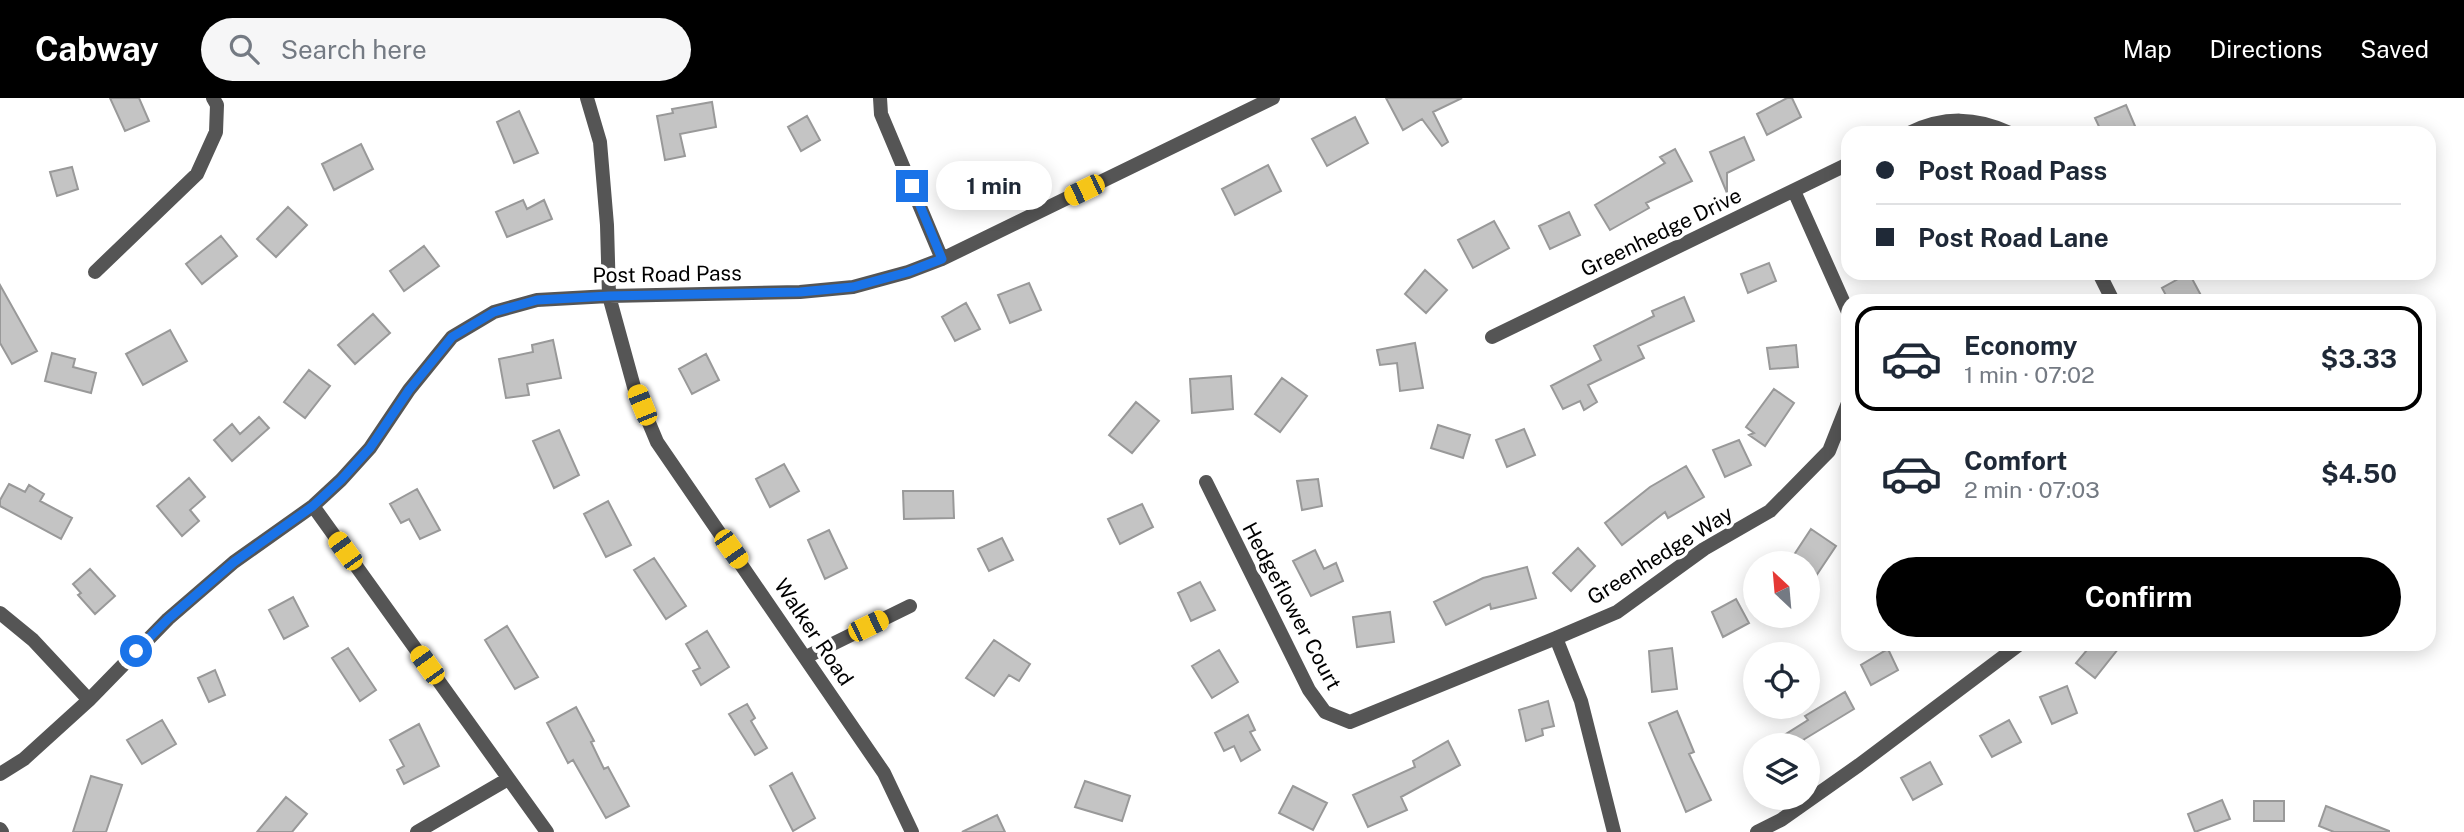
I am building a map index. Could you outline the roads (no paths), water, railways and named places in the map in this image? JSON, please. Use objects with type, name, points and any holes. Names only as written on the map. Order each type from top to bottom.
[{"type":"street","points":[[95,272],[197,174],[216,132],[217,105],[213,98]]},
{"type":"street","name":"Walker Road","points":[[587,98],[600,142],[607,225],[609,296],[635,387],[657,442],[884,773],[912,832]]},
{"type":"street","points":[[880,98],[881,114],[942,259]]},
{"type":"street","name":"Post Road Pass","points":[[0,774],[24,759],[89,700],[168,619],[234,562],[313,506],[341,480],[370,448],[409,390],[452,337],[494,312],[537,300],[800,292],[853,287],[908,272],[942,259],[1273,98]]},
{"type":"street","points":[[1929,126],[1962,119],[1995,126]]},
{"type":"street","name":"Greenhedge Drive","points":[[1492,337],[1841,168]]},
{"type":"street","points":[[1794,191],[1841,297]]},
{"type":"street","name":"Greenhedge Way","points":[[1556,638],[1616,612],[1704,549],[1770,511],[1829,451],[1841,421]]},
{"type":"street","name":"Hedgeflower Court","points":[[1206,482],[1271,618],[1309,690],[1325,712],[1350,722],[1556,638]]},
{"type":"street","points":[[313,506],[547,832]]},
{"type":"street","points":[[806,657],[910,606]]},
{"type":"street","points":[[0,613],[33,640],[89,700]]},
{"type":"street","points":[[1556,638],[1581,701],[1614,832]]},
{"type":"street","points":[[1757,832],[1781,820],[1837,781],[2011,651]]},
{"type":"street","points":[[416,832],[508,779]]}]
